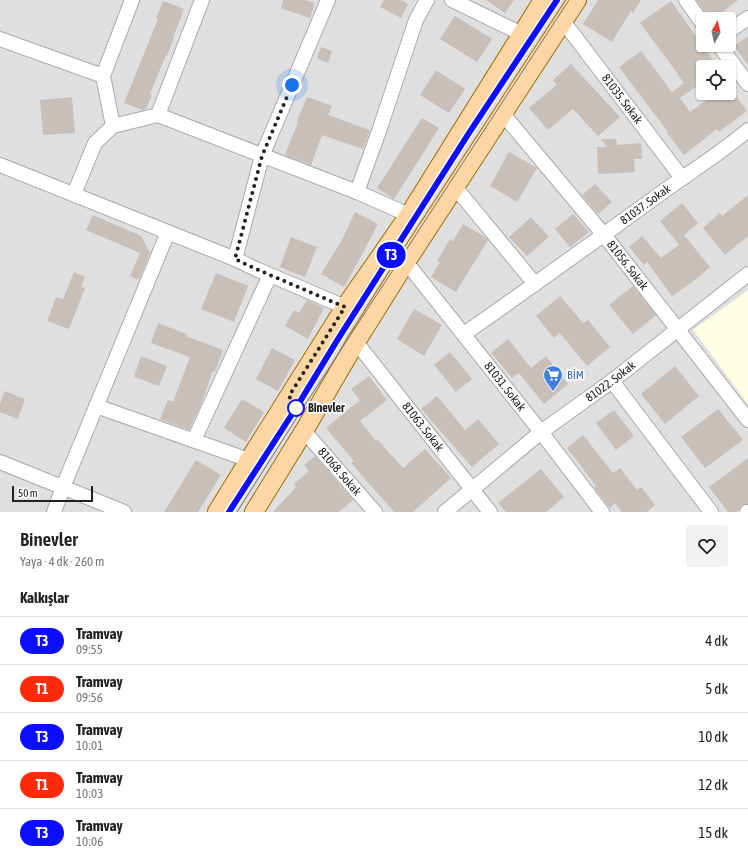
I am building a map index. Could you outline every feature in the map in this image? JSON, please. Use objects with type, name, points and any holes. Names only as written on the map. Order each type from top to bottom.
[{"type":"main road","points":[[217,512],[345,307],[409,215],[543,0]]},
{"type":"main road","points":[[254,512],[406,262],[577,0]]},
{"type":"street","points":[[113,126],[103,76],[132,0]]},
{"type":"street","points":[[158,115],[202,0]]},
{"type":"street","points":[[235,259],[262,156],[328,0]]},
{"type":"street","points":[[358,192],[416,20],[427,0]]},
{"type":"street","points":[[452,0],[522,34]]},
{"type":"street","points":[[686,0],[696,14]]},
{"type":"street","points":[[736,26],[748,18]]},
{"type":"street","name":"81035. Sokak","points":[[563,20],[682,178]]},
{"type":"street","points":[[0,39],[103,76]]},
{"type":"street","points":[[724,52],[748,84]]},
{"type":"street","name":"81056. Sokak","points":[[503,114],[604,235],[748,420]]},
{"type":"street","points":[[74,194],[95,142],[113,126],[158,115],[358,192],[409,215]]},
{"type":"street","name":"81037. Sokak","points":[[464,334],[735,141],[748,130]]},
{"type":"street","points":[[0,165],[235,259],[345,307]]},
{"type":"street","points":[[455,187],[535,284]]},
{"type":"street","points":[[54,512],[62,487],[168,232]]},
{"type":"street","name":"81031. Sokak","points":[[406,262],[541,432],[602,512]]},
{"type":"street","name":"81022. Sokak","points":[[445,512],[541,432],[612,381],[748,274]]},
{"type":"street","points":[[194,440],[270,275]]},
{"type":"street","name":"81063. Sokak","points":[[356,342],[490,512]]},
{"type":"street","points":[[612,381],[711,512]]},
{"type":"street","points":[[96,406],[249,460]]},
{"type":"street","name":"81068. Sokak","points":[[304,431],[375,512]]},
{"type":"street","points":[[0,462],[124,512]]},
{"type":"shaded area","points":[[0,0],[748,0],[748,512],[0,512]]},
{"type":"shaded area","points":[[748,290],[748,404],[693,330]]},
{"type":"building","points":[[283,0],[305,0],[315,3],[310,18],[281,8]]},
{"type":"building","points":[[384,0],[401,0],[408,4],[401,18],[380,7]]},
{"type":"building","points":[[486,0],[514,0],[505,13]]},
{"type":"building","points":[[598,0],[641,0],[633,13],[631,11],[612,42],[583,24]]},
{"type":"building","points":[[696,0],[738,0],[722,12],[705,12]]},
{"type":"building","points":[[163,1],[184,9],[167,56],[166,55],[150,94],[152,95],[146,109],[142,110],[124,103],[158,19],[156,18]]},
{"type":"building","points":[[671,1],[696,36],[696,52],[707,52],[713,60],[696,60],[696,87],[680,98],[690,112],[706,100],[736,100],[736,96],[747,111],[719,132],[717,129],[684,155],[619,67],[641,51],[672,92],[684,83],[640,23]]},
{"type":"building","points":[[455,16],[492,39],[477,62],[440,39]]},
{"type":"building","points":[[748,36],[748,65],[736,49],[736,45]]},
{"type":"building","points":[[321,47],[332,51],[328,63],[317,58]]},
{"type":"building","points":[[571,64],[620,117],[598,136],[573,109],[548,130],[529,108],[557,85],[553,80]]},
{"type":"building","points":[[436,70],[465,89],[449,113],[420,95]]},
{"type":"building","points":[[72,97],[75,133],[43,135],[40,100]]},
{"type":"building","points":[[307,97],[332,106],[328,115],[370,130],[363,149],[322,135],[311,165],[285,155]]},
{"type":"building","points":[[422,118],[439,128],[394,199],[377,188]]},
{"type":"building","points":[[601,139],[616,139],[617,145],[641,143],[642,159],[634,159],[635,172],[598,174],[597,147],[607,147]]},
{"type":"building","points":[[509,152],[537,168],[517,202],[490,186]]},
{"type":"building","points":[[595,184],[612,202],[598,214],[582,195]]},
{"type":"building","points":[[748,195],[748,236],[725,255],[703,228],[720,213],[722,216]]},
{"type":"building","points":[[682,203],[698,223],[684,235],[710,267],[695,280],[672,296],[647,262],[644,265],[629,247],[642,236],[661,258],[679,245],[660,221]]},
{"type":"building","points":[[355,212],[378,224],[344,287],[321,274],[343,238]]},
{"type":"building","points":[[573,214],[589,232],[570,247],[555,229]]},
{"type":"building","points":[[93,215],[141,236],[150,253],[139,280],[130,276],[140,253],[86,230]]},
{"type":"building","points":[[531,217],[549,237],[527,256],[509,237]]},
{"type":"building","points":[[463,224],[488,240],[456,292],[431,277],[440,262],[437,261],[450,239],[453,241]]},
{"type":"building","points":[[291,237],[317,247],[305,277],[280,267]]},
{"type":"building","points":[[74,272],[85,277],[81,287],[85,288],[69,329],[47,321],[56,297],[63,299]]},
{"type":"building","points":[[216,273],[248,286],[234,322],[201,309]]},
{"type":"building","points":[[633,286],[656,315],[633,334],[609,305]]},
{"type":"building","points":[[560,296],[583,323],[588,320],[610,347],[587,366],[560,333],[554,338],[536,316]]},
{"type":"building","points":[[307,300],[324,308],[308,339],[285,326],[294,310],[299,313]]},
{"type":"building","points":[[414,309],[442,325],[424,356],[397,339]]},
{"type":"building","points":[[158,323],[187,334],[186,336],[223,350],[215,372],[213,371],[200,407],[189,430],[160,419],[168,400],[173,402],[190,357],[151,343]]},
{"type":"building","points":[[508,339],[531,368],[546,356],[568,384],[544,404],[519,373],[512,378],[491,353]]},
{"type":"building","points":[[272,348],[295,360],[278,391],[256,379]]},
{"type":"building","points":[[450,352],[472,379],[456,392],[434,365]]},
{"type":"building","points":[[141,356],[167,366],[159,386],[134,377]]},
{"type":"building","points":[[675,366],[699,396],[665,424],[641,394]]},
{"type":"building","points":[[369,376],[387,400],[360,421],[376,441],[378,440],[403,468],[425,449],[451,478],[413,512],[394,512],[351,463],[354,461],[326,428],[360,400],[351,389]]},
{"type":"building","points":[[5,391],[25,399],[18,419],[0,412],[0,404]]},
{"type":"building","points":[[437,396],[465,430],[478,419],[499,444],[472,467],[421,409]]},
{"type":"building","points":[[242,399],[264,412],[246,442],[224,428]]},
{"type":"building","points":[[718,409],[743,440],[705,468],[681,437]]},
{"type":"building","points":[[614,410],[634,436],[616,450],[596,423]]},
{"type":"building","points":[[583,435],[613,473],[620,468],[637,490],[641,487],[655,505],[647,512],[622,512],[615,503],[610,508],[594,488],[596,486],[567,448]]},
{"type":"building","points":[[315,456],[353,500],[339,512],[273,512],[296,487],[294,484],[309,471],[304,465]]},
{"type":"building","points":[[748,458],[748,504],[742,505],[737,512],[728,512],[709,487]]},
{"type":"building","points":[[196,460],[221,475],[198,512],[164,512]]},
{"type":"building","points":[[541,469],[564,497],[546,512],[506,512],[498,503]]},
{"type":"tram line","points":[[229,512],[469,133],[557,0]]},
{"type":"tram line","name":"T3","points":[[229,512],[469,133],[557,0]]},
{"type":"tram line","points":[[237,512],[301,411],[569,0]]},
{"type":"place","name":"BİM","points":[[553,392]]},
{"type":"place","name":"Binevler","points":[[296,408]]},
{"type":"route","points":[[292,85],[262,156],[235,259],[345,307],[289,396],[296,408]]}]
